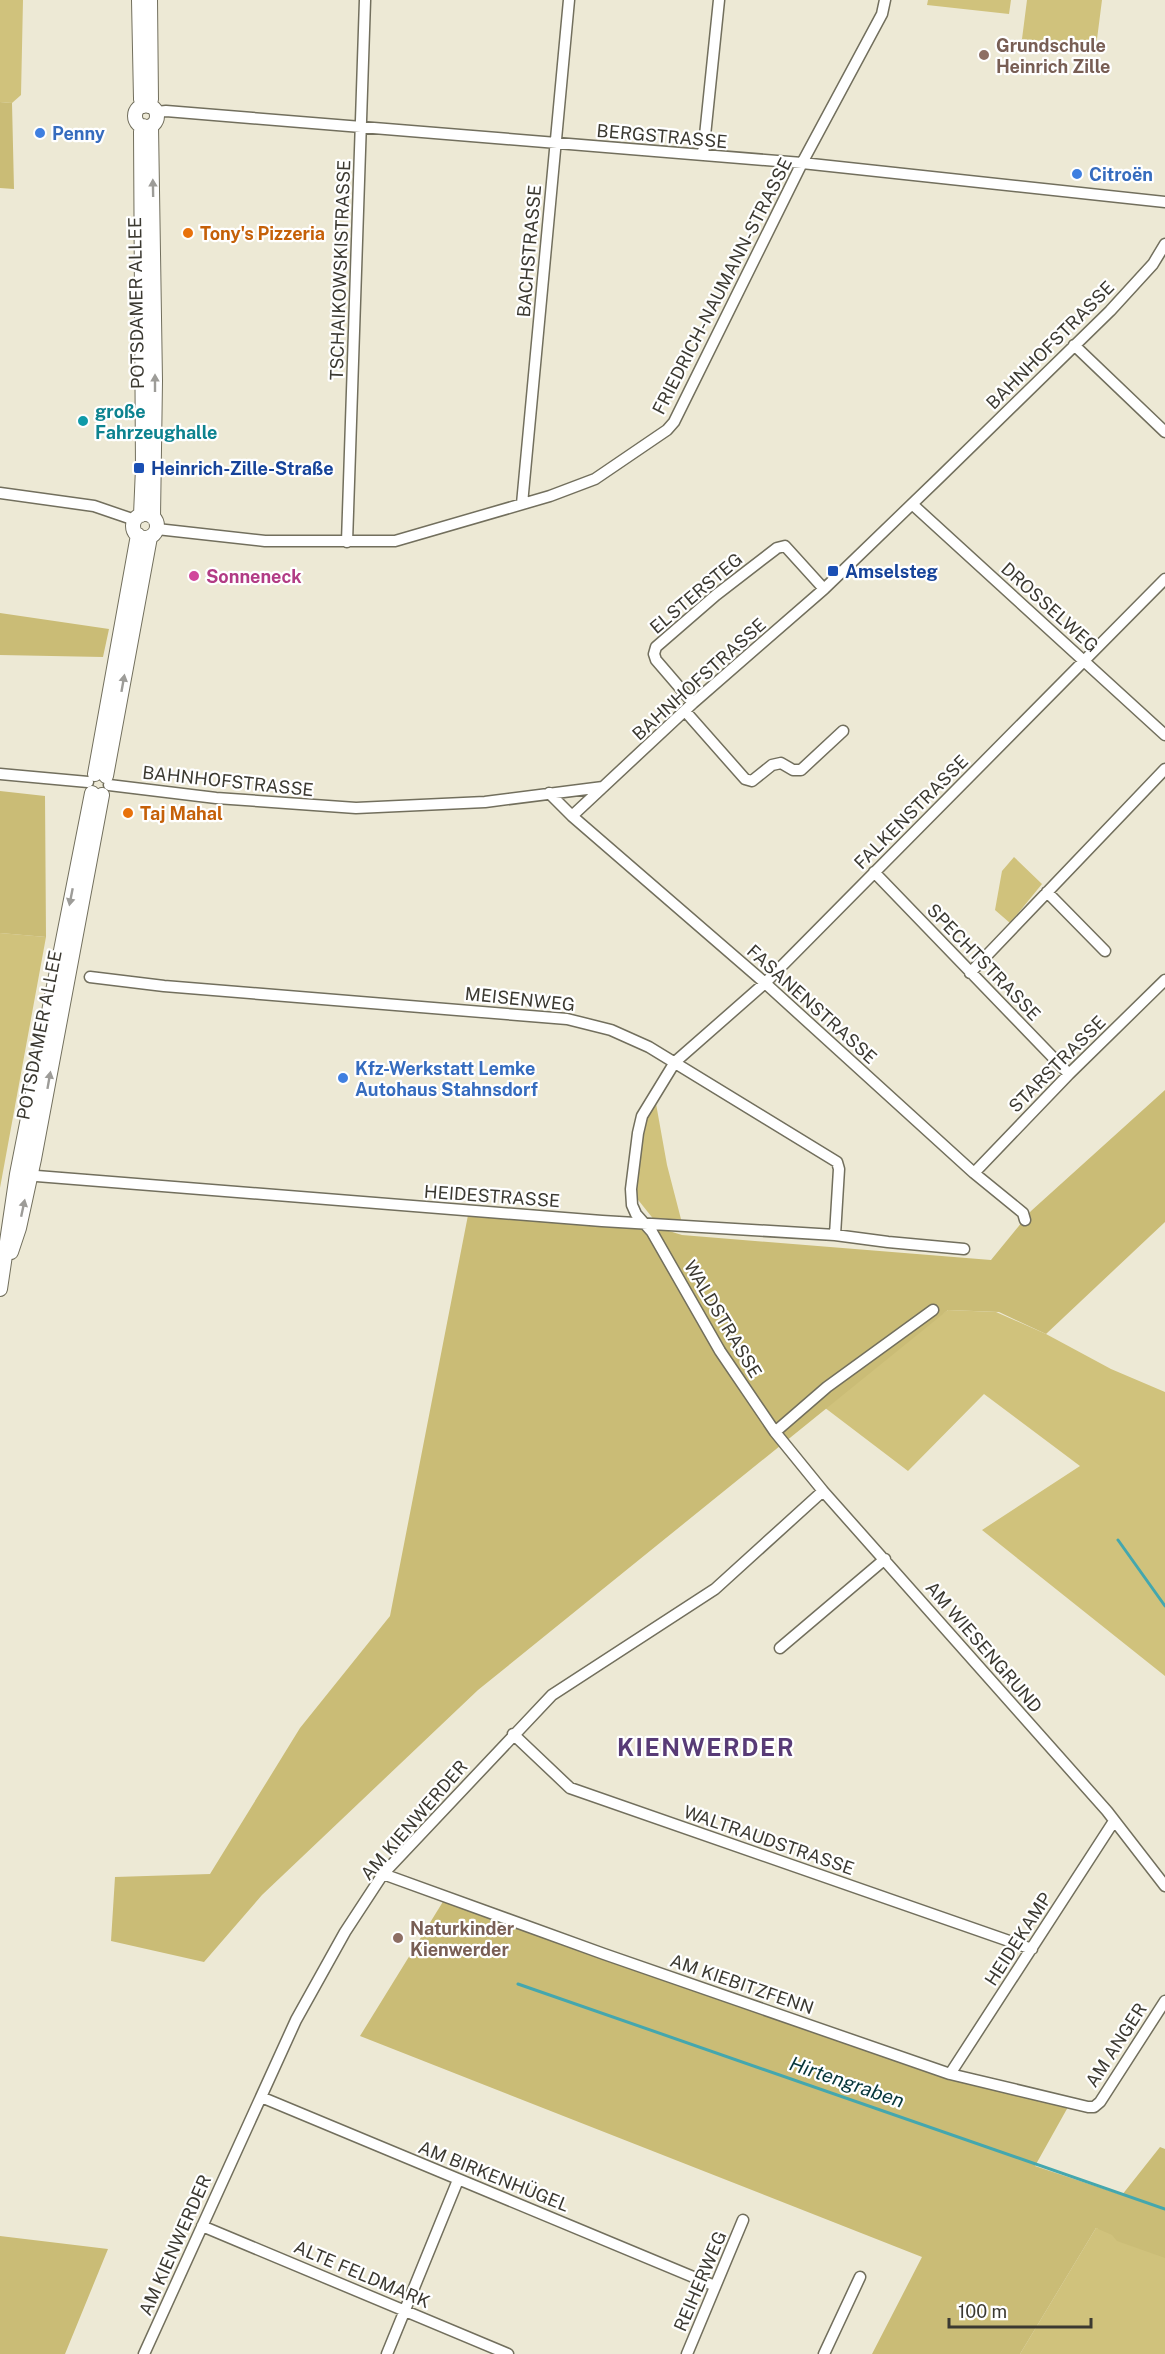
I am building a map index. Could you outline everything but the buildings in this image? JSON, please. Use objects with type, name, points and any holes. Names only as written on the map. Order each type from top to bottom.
[{"type":"street","points":[[139,0],[141,99],[150,108],[156,120],[147,126],[137,122],[138,110],[150,108]]},
{"type":"street","points":[[150,0],[152,99],[150,108]]},
{"type":"street","name":"TSCHAIKOWSKISTRASSE","points":[[347,542],[365,0]]},
{"type":"street","name":"BACHSTRASSE","points":[[522,504],[569,0]]},
{"type":"street","points":[[703,155],[719,0]]},
{"type":"street","name":"FRIEDRICH-NAUMANN-STRASSE","points":[[146,525],[265,541],[395,541],[522,504],[595,479],[667,430],[674,422],[802,163],[882,14],[885,0]]},
{"type":"street","name":"BERGSTRASSE","points":[[150,108],[802,163],[1165,202]]},
{"type":"street","name":"POTSDAMER ALLEE","points":[[1,1284],[19,1227],[24,1175],[146,525],[155,379],[147,126]]},
{"type":"street","name":"BAHNHOFSTRASSE","points":[[0,774],[333,808],[485,802],[604,787],[689,707],[824,589],[912,504],[1154,264],[1165,244]]},
{"type":"street","points":[[1074,345],[1165,432]]},
{"type":"street","points":[[0,493],[94,506],[146,525]]},
{"type":"street","name":"DROSSELWEG","points":[[912,504],[1165,735]]},
{"type":"street","name":"ELSTERSTEG","points":[[689,707],[656,660],[654,654],[656,647],[716,595],[777,548],[784,546],[824,589]]},
{"type":"street","name":"FALKENSTRASSE","points":[[675,1062],[765,983],[1165,580]]},
{"type":"street","points":[[689,707],[745,779],[752,781],[772,765],[781,763],[793,770],[801,770],[843,731]]},
{"type":"street","points":[[970,972],[1165,769]]},
{"type":"street","points":[[572,816],[604,787]]},
{"type":"street","name":"FASANENSTRASSE","points":[[549,794],[765,983],[974,1173],[1023,1213],[1025,1220]]},
{"type":"street","name":"SPECHTSTRASSE","points":[[874,872],[1069,1074]]},
{"type":"street","points":[[1047,892],[1106,951]]},
{"type":"street","name":"MEISENWEG","points":[[90,977],[173,986],[567,1018],[611,1030],[675,1062],[837,1162],[839,1169],[835,1235]]},
{"type":"street","name":"STARSTRASSE","points":[[974,1173],[1069,1074],[1165,980]]},
{"type":"street","name":"WALDSTRASSE","points":[[675,1062],[642,1116],[631,1189],[632,1205],[651,1232],[720,1351],[775,1432]]},
{"type":"street","name":"HEIDESTRASSE","points":[[24,1175],[835,1235],[964,1249]]},
{"type":"street","points":[[775,1432],[826,1387],[933,1310]]},
{"type":"street","name":"AM WIESENGRUND","points":[[775,1432],[823,1491],[1114,1821],[1165,1886]]},
{"type":"street","name":"AM KIENWERDER","points":[[144,2354],[296,2020],[345,1932],[383,1874],[552,1695],[715,1589],[823,1491]]},
{"type":"street","points":[[780,1648],[885,1559]]},
{"type":"street","name":"WALTRAUDSTRASSE","points":[[513,1734],[570,1788],[1032,1949]]},
{"type":"street","name":"HEIDEKAMP","points":[[950,2074],[1114,1821]]},
{"type":"street","name":"AM KIEBITZFENN","points":[[383,1874],[604,1954],[950,2074],[1080,2106],[1094,2107]]},
{"type":"street","name":"AM ANGER","points":[[1094,2107],[1100,2102],[1165,2001]]},
{"type":"street","name":"AM BIRKENHÜGEL","points":[[261,2097],[457,2183],[715,2286]]},
{"type":"street","points":[[387,2354],[457,2183]]},
{"type":"street","name":"REIHERWEG","points":[[687,2354],[743,2220]]},
{"type":"street","name":"ALTE FELDMARK","points":[[202,2226],[508,2354]]},
{"type":"street","points":[[824,2354],[860,2277]]},
{"type":"shaded area","points":[[0,0],[23,0],[21,95],[12,103],[0,102]]},
{"type":"shaded area","points":[[928,0],[1011,0],[1009,14],[927,5]]},
{"type":"shaded area","points":[[1027,0],[1102,0],[1096,47],[1022,39]]},
{"type":"shaded area","points":[[0,102],[12,103],[14,189],[0,188]]},
{"type":"shaded area","points":[[0,613],[109,629],[103,657],[0,655]]},
{"type":"shaded area","points":[[0,791],[45,796],[46,937],[0,933]]},
{"type":"shaded area","points":[[1014,857],[1042,884],[1010,923],[995,910],[1002,871]]},
{"type":"shaded area","points":[[0,933],[46,937],[0,1188]]},
{"type":"shaded area","points":[[1165,1090],[1165,1222],[1046,1334],[999,1312],[948,1310],[478,1690],[262,1895],[204,1962],[111,1941],[115,1877],[210,1874],[300,1728],[390,1616],[469,1210],[643,1223],[682,1235],[991,1260],[1031,1211]]},
{"type":"shaded area","points":[[655,1098],[667,1165],[682,1223],[655,1221],[635,1196],[639,1133]]},
{"type":"shaded area","points":[[948,1310],[996,1312],[1046,1334],[1111,1369],[1165,1392],[1165,1676],[982,1530],[1080,1466],[984,1394],[908,1471],[816,1401]]},
{"type":"shaded area","points":[[444,1900],[950,2077],[1068,2107],[1035,2166],[1122,2195],[1160,2147],[1165,2149],[1165,2258],[1117,2241],[1112,2235],[1096,2228],[1020,2354],[872,2354],[922,2257],[360,2036]]},
{"type":"shaded area","points":[[1096,2228],[1165,2243],[1165,2354],[1020,2354]]},
{"type":"shaded area","points":[[0,2236],[108,2249],[65,2354],[0,2354]]},
{"type":"waterway","points":[[1118,1540],[1165,1606]]},
{"type":"waterway","name":"Hirtengraben","points":[[518,1984],[1165,2209]]},
{"type":"place","name":"Grundschule Heinrich Zille","points":[[984,55]]},
{"type":"place","name":"Penny","points":[[40,133]]},
{"type":"place","name":"Citroën","points":[[1077,174]]},
{"type":"place","name":"Tony's Pizzeria","points":[[188,233]]},
{"type":"place","name":"große Fahrzeughalle","points":[[83,421]]},
{"type":"place","name":"Heinrich-Zille-Straße","points":[[139,468]]},
{"type":"place","name":"Amselsteg","points":[[833,571]]},
{"type":"place","name":"Sonneneck","points":[[194,576]]},
{"type":"place","name":"Taj Mahal","points":[[128,813]]},
{"type":"place","name":"Kfz-Werkstatt Lemke Autohaus Stahnsdorf","points":[[343,1078]]},
{"type":"place","name":"Naturkinder Kienwerder","points":[[398,1938]]},
{"type":"district","name":"KIENWERDER","points":[[706,1747]]}]
